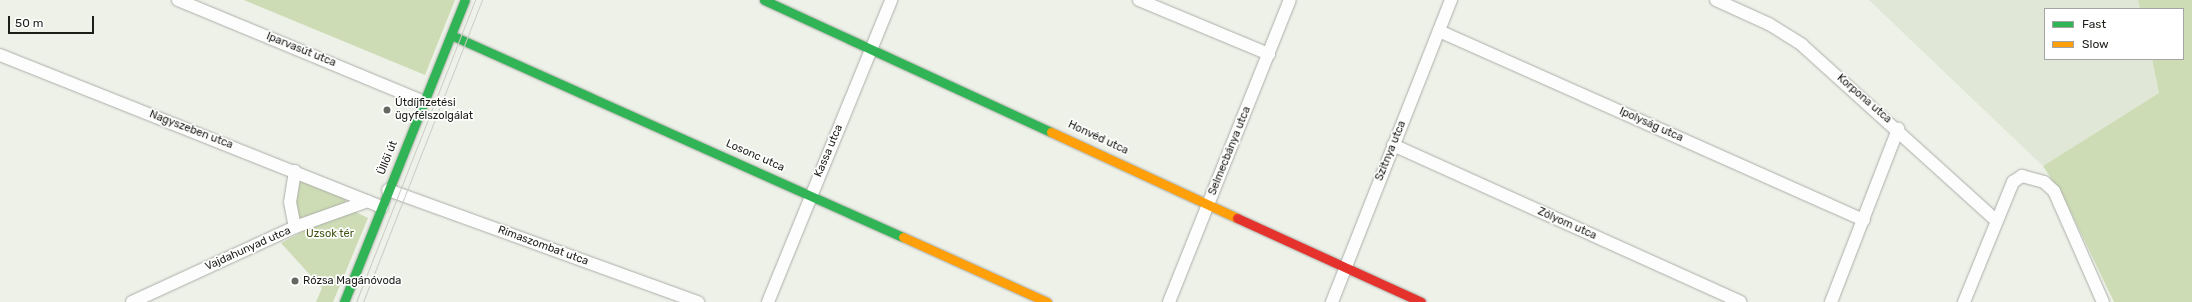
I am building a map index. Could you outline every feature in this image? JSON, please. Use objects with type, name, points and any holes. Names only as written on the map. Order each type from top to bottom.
[{"type":"street","name":"Iparvasút utca","points":[[178,0],[424,102]]},
{"type":"street","name":"Üllői út","points":[[344,302],[465,0]]},
{"type":"street","name":"Honvéd utca","points":[[764,0],[874,48],[1422,302]]},
{"type":"street","name":"Kassa utca","points":[[768,302],[810,194],[874,48],[891,0]]},
{"type":"street","points":[[1140,0],[1269,54]]},
{"type":"street","name":"Selmecbánya utca","points":[[1169,302],[1290,0]]},
{"type":"street","name":"Szitnya utca","points":[[1332,302],[1393,145],[1452,0]]},
{"type":"street","name":"Korpona utca","points":[[1716,0],[1769,24],[1802,45],[1898,129],[1996,220]]},
{"type":"street","name":"Ipolyság utca","points":[[1439,31],[1864,220]]},
{"type":"street","name":"Losonc utca","points":[[450,35],[810,194],[1048,302]]},
{"type":"street","name":"Nagyszeben utca","points":[[0,55],[295,170],[382,207]]},
{"type":"street","points":[[1831,302],[1898,129]]},
{"type":"street","name":"Zólyom utca","points":[[1393,145],[1740,302]]},
{"type":"street","points":[[295,170],[290,202],[295,228]]},
{"type":"street","points":[[1964,302],[1996,220],[2013,182],[2022,176],[2044,182],[2064,209],[2103,302]]},
{"type":"street","name":"Rimaszombat utca","points":[[388,190],[698,302]]},
{"type":"street","name":"Vajdahunyad utca","points":[[132,302],[295,228],[368,201]]},
{"type":"shaded area","points":[[1869,0],[2138,0],[2140,8],[2044,8],[2044,60],[2152,60],[2159,93],[2043,166]]},
{"type":"green space","points":[[244,0],[455,0],[425,75]]},
{"type":"green space","points":[[2138,0],[2192,0],[2192,302],[2114,302],[2065,200],[2043,166],[2159,93],[2152,60],[2184,60],[2184,8],[2140,8]]},
{"type":"green space","name":"Uzsok tér","points":[[297,178],[347,198],[343,206],[368,218],[333,302],[316,302],[322,288],[281,243],[302,232],[293,194]]},
{"type":"tram line","points":[[356,302],[475,0]]},
{"type":"tram line","points":[[363,302],[482,0]]},
{"type":"traffic: fast","points":[[344,302],[465,0]]},
{"type":"traffic: fast","points":[[764,0],[1051,132]]},
{"type":"traffic: fast","points":[[451,35],[903,237]]},
{"type":"traffic: slow","points":[[1051,132],[1237,218]]},
{"type":"traffic: slow","points":[[903,237],[1047,302]]},
{"type":"traffic: jam","points":[[1237,218],[1421,302]]},
{"type":"place","name":"Útdíjfizetési ügyfélszolgálat","points":[[387,110]]},
{"type":"place","name":"Rózsa Magánóvoda","points":[[295,281]]}]
